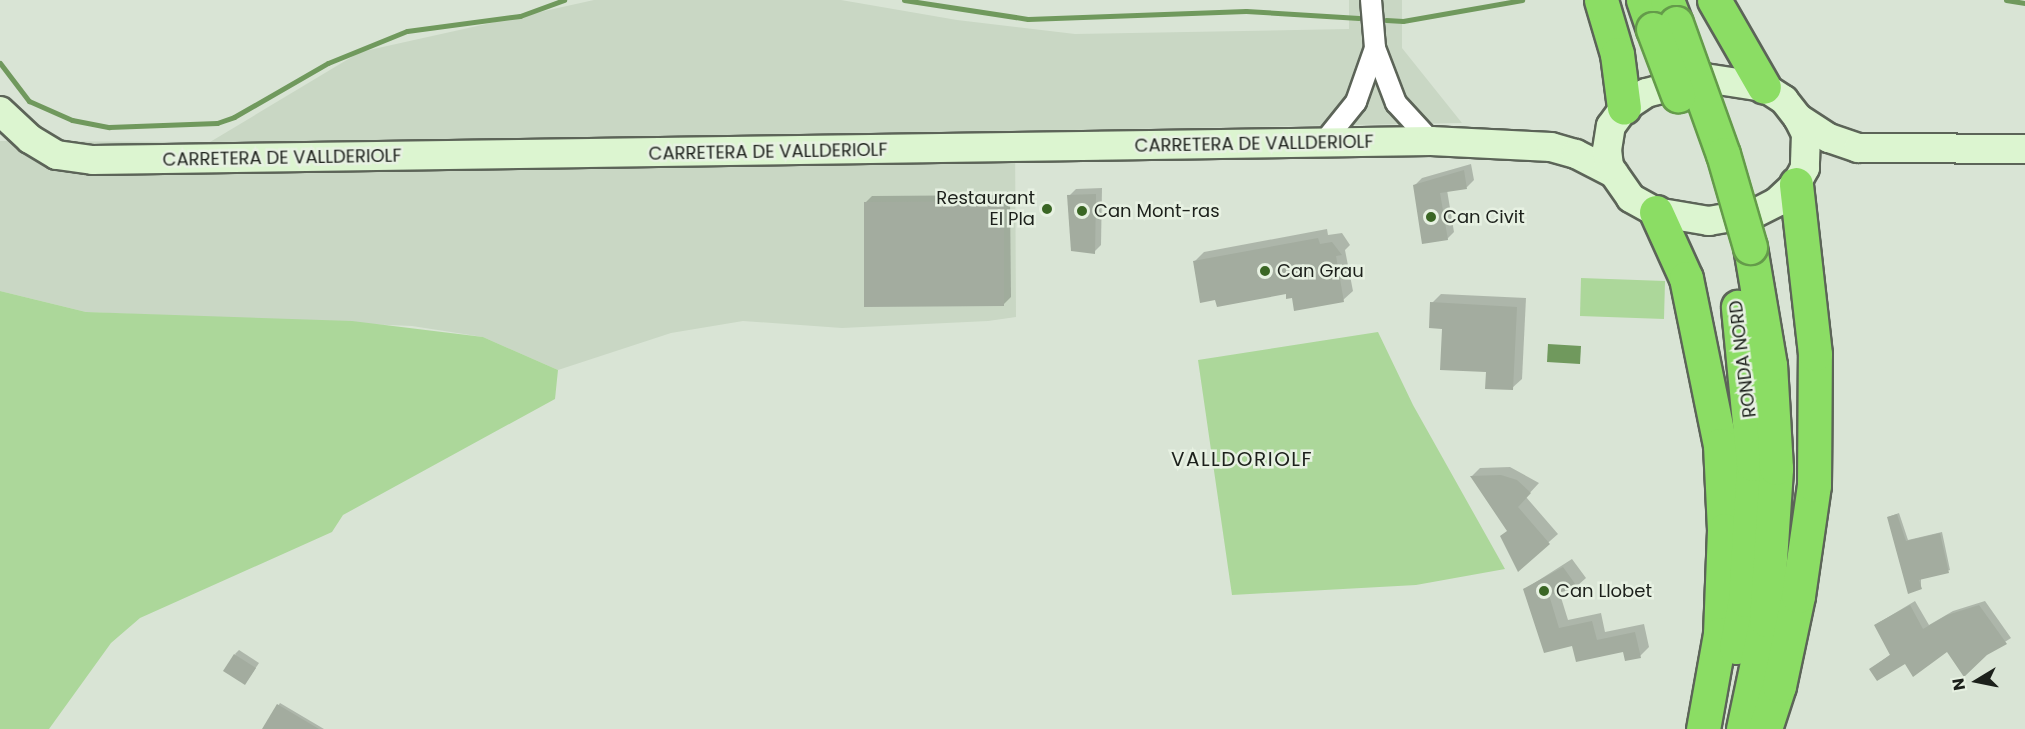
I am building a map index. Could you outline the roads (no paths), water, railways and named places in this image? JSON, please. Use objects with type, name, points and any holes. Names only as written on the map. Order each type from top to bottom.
[{"type":"highway","points":[[1601,0],[1617,54],[1620,113]]},
{"type":"highway","points":[[1714,0],[1764,87]]},
{"type":"highway","name":"RONDA NORD","points":[[1660,13],[1702,160],[1739,250],[1770,366],[1776,468],[1766,620],[1743,729]]},
{"type":"highway","points":[[1765,729],[1779,686],[1795,607],[1814,485],[1815,354],[1800,178]]},
{"type":"highway","points":[[1656,212],[1686,278],[1720,445],[1724,530],[1720,634],[1703,729]]},
{"type":"highway","name":"RONDA NORD","points":[[1718,729],[1745,600],[1753,464],[1739,250]]},
{"type":"street","points":[[1371,0],[1375,48],[1396,104],[1431,141]]},
{"type":"street","points":[[1323,143],[1356,102],[1375,48]]},
{"type":"street","points":[[1858,148],[1822,160],[1800,178],[1777,202],[1733,218],[1709,221],[1656,212],[1631,198],[1613,173],[1606,150],[1620,113],[1646,93],[1684,81],[1705,78],[1764,87],[1784,100],[1798,118],[1829,138],[1858,148],[2025,149]]},
{"type":"street","name":"CARRETERA DE VALLDERIOLF","points":[[1551,147],[1620,113]]},
{"type":"street","name":"CARRETERA DE VALLDERIOLF","points":[[1,114],[30,140],[57,154],[93,160],[1431,141],[1551,147],[1576,154],[1613,173]]},
{"type":"street","points":[[1798,118],[1807,147],[1800,178]]},
{"type":"waterway","points":[[0,63],[29,101],[72,120],[109,127],[217,123],[234,117],[328,63],[407,31],[520,16],[564,0]]},
{"type":"waterway","points":[[904,0],[1028,19],[1246,11],[1359,18]]},
{"type":"waterway","points":[[1386,20],[1403,21],[1522,0]]},
{"type":"waterway","points":[[2006,0],[2025,3]]},
{"type":"place","name":"Restaurant El Pla","points":[[1047,209]]},
{"type":"place","name":"Can Mont-ras","points":[[1082,211]]},
{"type":"place","name":"Can Civit","points":[[1431,217]]},
{"type":"place","name":"Can Grau","points":[[1265,271]]},
{"type":"place","name":"Can Llobet","points":[[1544,591]]},
{"type":"district","name":"VALLDORIOLF","points":[[1242,459]]}]
